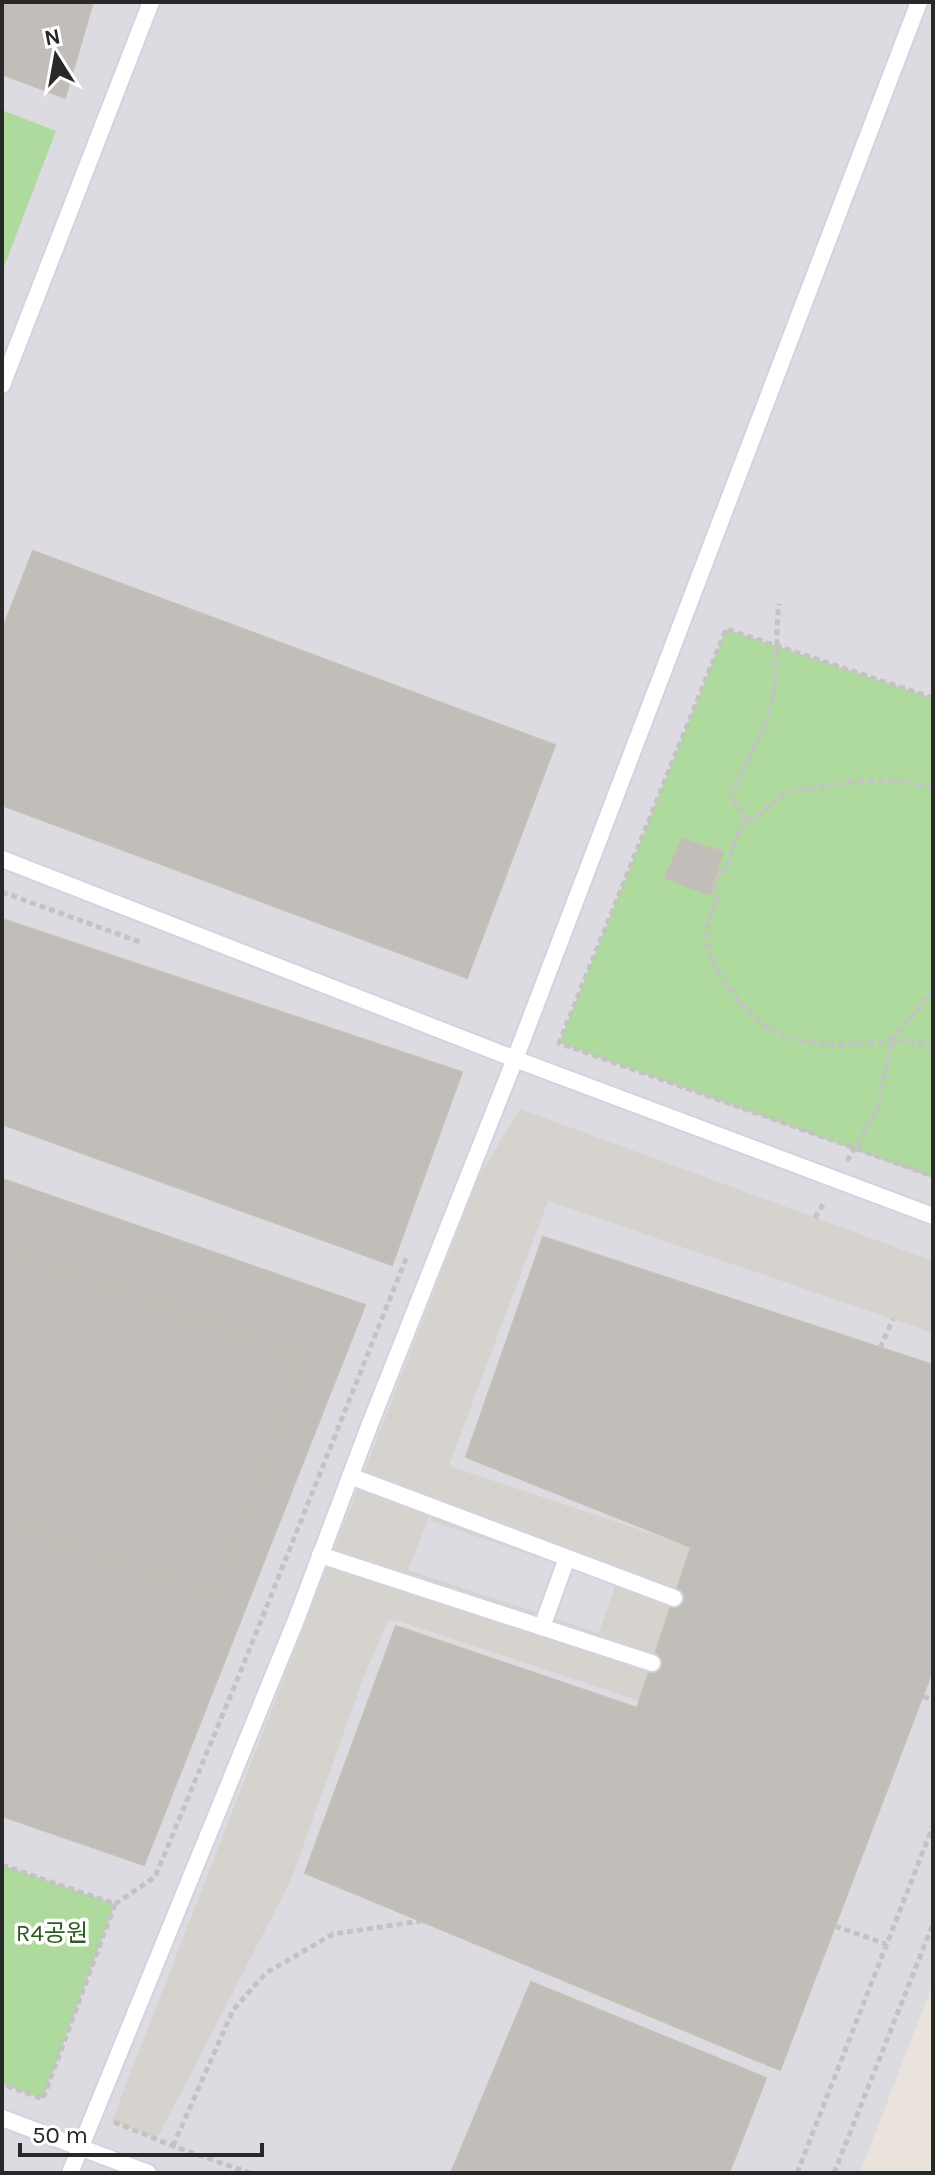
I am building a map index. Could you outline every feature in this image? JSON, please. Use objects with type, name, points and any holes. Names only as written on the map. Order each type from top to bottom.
[{"type":"lane","points":[[2,385],[151,2]]},
{"type":"lane","points":[[70,2173],[320,1555],[515,1059],[919,2]]},
{"type":"lane","points":[[2,859],[515,1059],[933,1216]]},
{"type":"lane","points":[[350,1476],[674,1598]]},
{"type":"lane","points":[[320,1555],[652,1663]]},
{"type":"lane","points":[[542,1627],[567,1558]]},
{"type":"lane","points":[[2,2118],[148,2173]]},
{"type":"path","points":[[748,821],[731,795],[770,712],[779,604]]},
{"type":"path","points":[[933,698],[726,629],[559,1043],[933,1176]]},
{"type":"path","points":[[933,789],[901,781],[860,781],[788,792],[740,829],[727,866],[714,883],[719,898],[707,932],[713,963],[744,1007],[756,1019],[786,1037],[831,1046],[876,1045],[892,1040],[933,1045]]},
{"type":"path","points":[[2,892],[152,946]]},
{"type":"path","points":[[815,1218],[877,1111],[892,1040],[933,990]]},
{"type":"path","points":[[2,2084],[43,2099],[115,1904],[155,1877],[408,1254]]},
{"type":"path","points":[[880,1348],[893,1319]]},
{"type":"path","points":[[923,1696],[933,1701]]},
{"type":"path","points":[[797,2173],[933,1826]]},
{"type":"path","points":[[2,1865],[115,1904]]},
{"type":"path","points":[[173,2146],[233,2010],[266,1973],[333,1934],[421,1921]]},
{"type":"path","points":[[834,2173],[933,1924]]},
{"type":"path","points":[[835,1926],[886,1944]]},
{"type":"path","points":[[95,2114],[250,2173]]},
{"type":"shaded area","points":[[2,2],[933,2],[933,1983],[860,2173],[2,2173]]},
{"type":"shaded area","points":[[520,1109],[933,1261],[933,1333],[548,1201],[449,1466],[691,1547],[640,1701],[388,1620],[363,1679],[291,1880],[157,2139],[112,2121],[479,1176]],"holes":[[[440,1490],[430,1521],[616,1583],[599,1633],[408,1570]]]},
{"type":"green space","points":[[2,110],[56,131],[2,272]]},
{"type":"green space","points":[[726,629],[933,698],[933,1178],[559,1043]]},
{"type":"green space","name":"R4공원","points":[[2,1865],[115,1904],[43,2099],[2,2084]]},
{"type":"building","points":[[2,2],[93,2],[65,98],[2,74]]},
{"type":"building","points":[[33,551],[555,745],[467,978],[2,805],[2,631]]},
{"type":"building","points":[[682,839],[723,852],[710,895],[665,878]]},
{"type":"building","points":[[2,919],[462,1072],[392,1265],[2,1124]]},
{"type":"building","points":[[2,1179],[365,1305],[144,1865],[2,1816]]},
{"type":"building","points":[[543,1237],[933,1365],[933,1669],[780,2070],[305,1873],[396,1626],[637,1708],[691,1547],[466,1457]]},
{"type":"building","points":[[2,1249],[304,1357],[216,1596],[2,1519]]},
{"type":"building","points":[[531,1982],[766,2078],[729,2173],[451,2173]]}]
